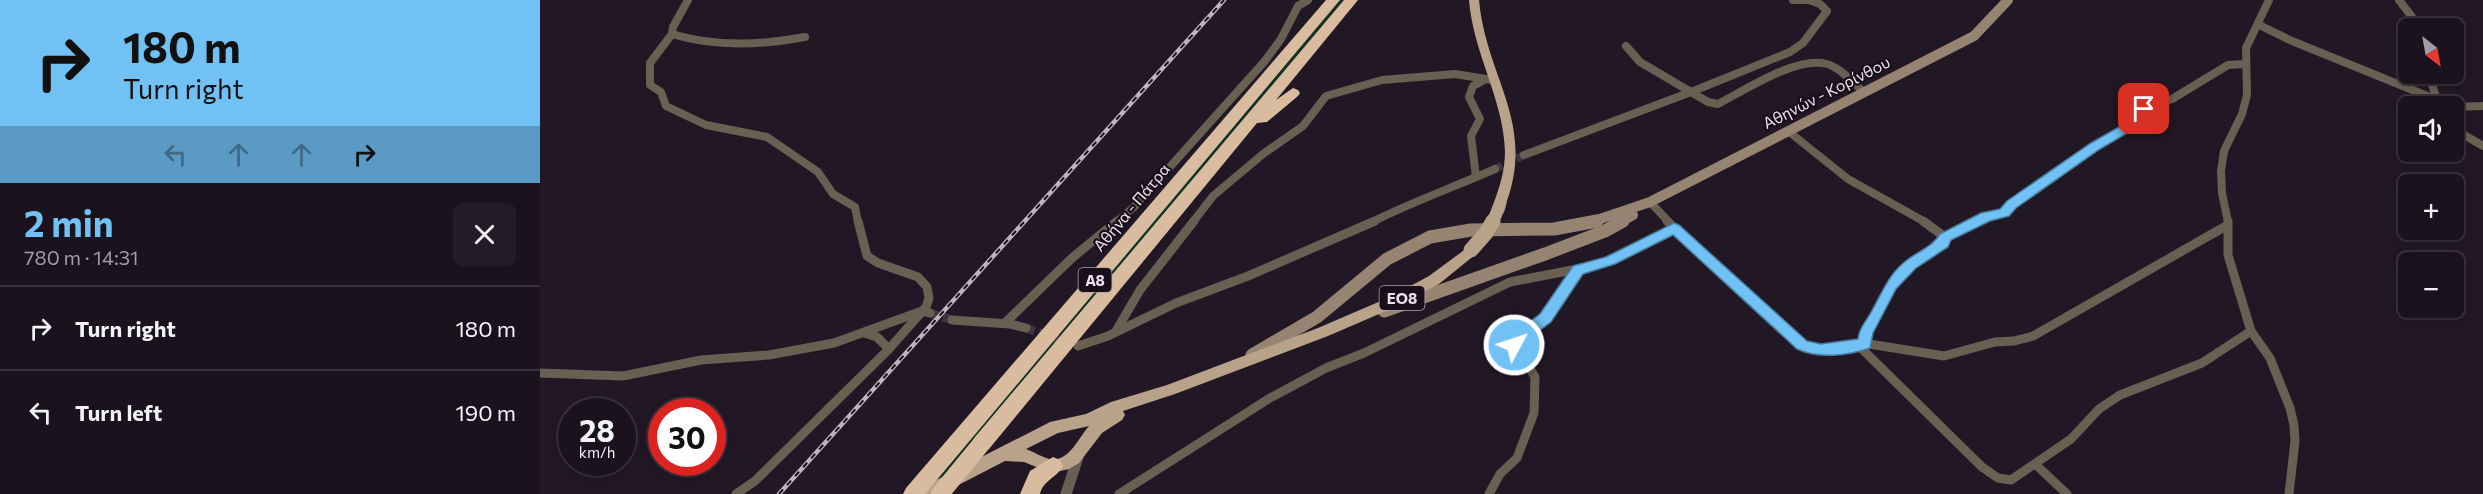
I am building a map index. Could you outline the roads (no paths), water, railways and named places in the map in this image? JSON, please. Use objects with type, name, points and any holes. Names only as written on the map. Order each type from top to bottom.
[{"type":"highway","name":"Αθήνα - Πάτρα","points":[[913,494],[1333,0]]},
{"type":"highway","name":"Α8","points":[[940,494],[1351,0]]},
{"type":"highway","points":[[1295,44],[1308,5]]},
{"type":"highway","points":[[1227,149],[1293,93]]},
{"type":"highway","points":[[1030,494],[1033,482],[1049,464]]},
{"type":"main road","name":"Αθηνών - Κορίνθου","points":[[1323,332],[1407,296],[1446,272],[1471,250],[1486,233],[1496,216],[1510,172],[1512,150],[1509,132],[1488,80],[1474,0]]},
{"type":"main road","name":"Αθηνών - Κορίνθου","points":[[1234,366],[1308,323],[1386,258],[1420,240],[1464,230],[1537,230],[1570,227],[1604,220],[1650,202],[1974,36],[2008,0]]},
{"type":"main road","name":"Αθηνών - Κορίνθου","points":[[925,494],[1055,427],[1170,390],[1323,332],[1545,254],[1605,231],[1635,214],[1650,202]]},
{"type":"main road","name":"Αθηνών - Κορίνθου","points":[[999,456],[1021,454],[1049,464],[1070,462],[1106,421],[1170,390]]},
{"type":"main road","points":[[1070,424],[1082,431],[1082,449]]},
{"type":"main road","points":[[1041,435],[1035,448],[1049,464]]},
{"type":"street","points":[[688,0],[673,27],[672,34],[655,54],[649,68],[650,85],[661,92],[666,106],[706,125],[767,137],[818,172],[833,194],[855,207],[862,244],[867,256],[878,263],[911,273],[927,287],[929,298],[926,312],[755,481],[736,494]]},
{"type":"street","points":[[1524,156],[1577,134],[1648,111],[1775,58],[1803,42],[1810,30],[1824,18],[1827,11],[1820,4],[1807,0],[1793,0]]},
{"type":"street","points":[[2269,0],[2259,25],[2246,44],[2247,95],[2242,114],[2224,151],[2222,200],[2228,215],[2226,226],[2228,255],[2251,331],[2270,358],[2288,401],[2294,425],[2289,494]]},
{"type":"street","points":[[2399,0],[2412,18]]},
{"type":"street","points":[[1005,323],[1072,258],[1134,207],[1264,62],[1281,39],[1298,6],[1308,5]]},
{"type":"street","points":[[2259,25],[2286,40],[2348,62],[2421,96]]},
{"type":"street","points":[[672,34],[692,39],[756,42],[805,38]]},
{"type":"street","points":[[1626,46],[1640,62],[1708,102],[1718,104],[1799,64],[1812,62],[1833,67],[1864,92]]},
{"type":"street","points":[[1862,344],[1866,331],[1876,318],[1897,277],[1921,256],[1943,243],[1945,237],[1986,217],[2004,212],[2095,146],[2125,129],[2144,109],[2172,99],[2228,65],[2245,64]]},
{"type":"street","points":[[1116,332],[1123,316],[1140,290],[1213,196],[1263,154],[1302,126],[1326,96],[1354,86],[1382,80],[1455,74],[1488,80]]},
{"type":"street","points":[[1476,177],[1471,136],[1480,119],[1469,96],[1473,86],[1488,80]]},
{"type":"street","points":[[2464,107],[2483,106]]},
{"type":"street","points":[[1788,131],[1848,179],[1901,206],[1945,237]]},
{"type":"street","points":[[2464,135],[2483,146]]},
{"type":"street","points":[[1078,346],[1116,332],[1176,303],[1349,234],[1413,201],[1449,189],[1495,169]]},
{"type":"street","points":[[1650,202],[1674,228],[1802,345],[1812,350],[1821,350],[1862,344],[1944,356],[1995,342],[2025,339],[2125,285],[2226,226]]},
{"type":"street","points":[[1119,494],[1260,404],[1320,371],[1364,353],[1510,282],[1578,270],[1610,261],[1674,228]]},
{"type":"street","points":[[1489,494],[1500,474],[1517,458],[1534,413],[1535,378],[1514,343],[1542,322],[1578,270]]},
{"type":"street","points":[[540,373],[623,376],[701,360],[789,352],[834,343],[926,312]]},
{"type":"street","points":[[952,320],[1005,323],[1026,328]]},
{"type":"street","points":[[1862,344],[1937,425],[1990,474],[2011,480],[2023,474],[2071,439],[2099,409],[2120,395],[2202,363],[2251,331]]},
{"type":"street","points":[[864,333],[877,338],[889,349]]},
{"type":"street","points":[[1069,489],[1082,449]]},
{"type":"street","points":[[1049,464],[1067,471],[1069,489]]},
{"type":"street","points":[[2035,465],[2067,494]]},
{"type":"tunnel","points":[[1495,169],[1524,155]]},
{"type":"tunnel","points":[[930,313],[952,320]]},
{"type":"tunnel","points":[[1026,328],[1068,343]]},
{"type":"railway","points":[[779,494],[1224,0]]}]
